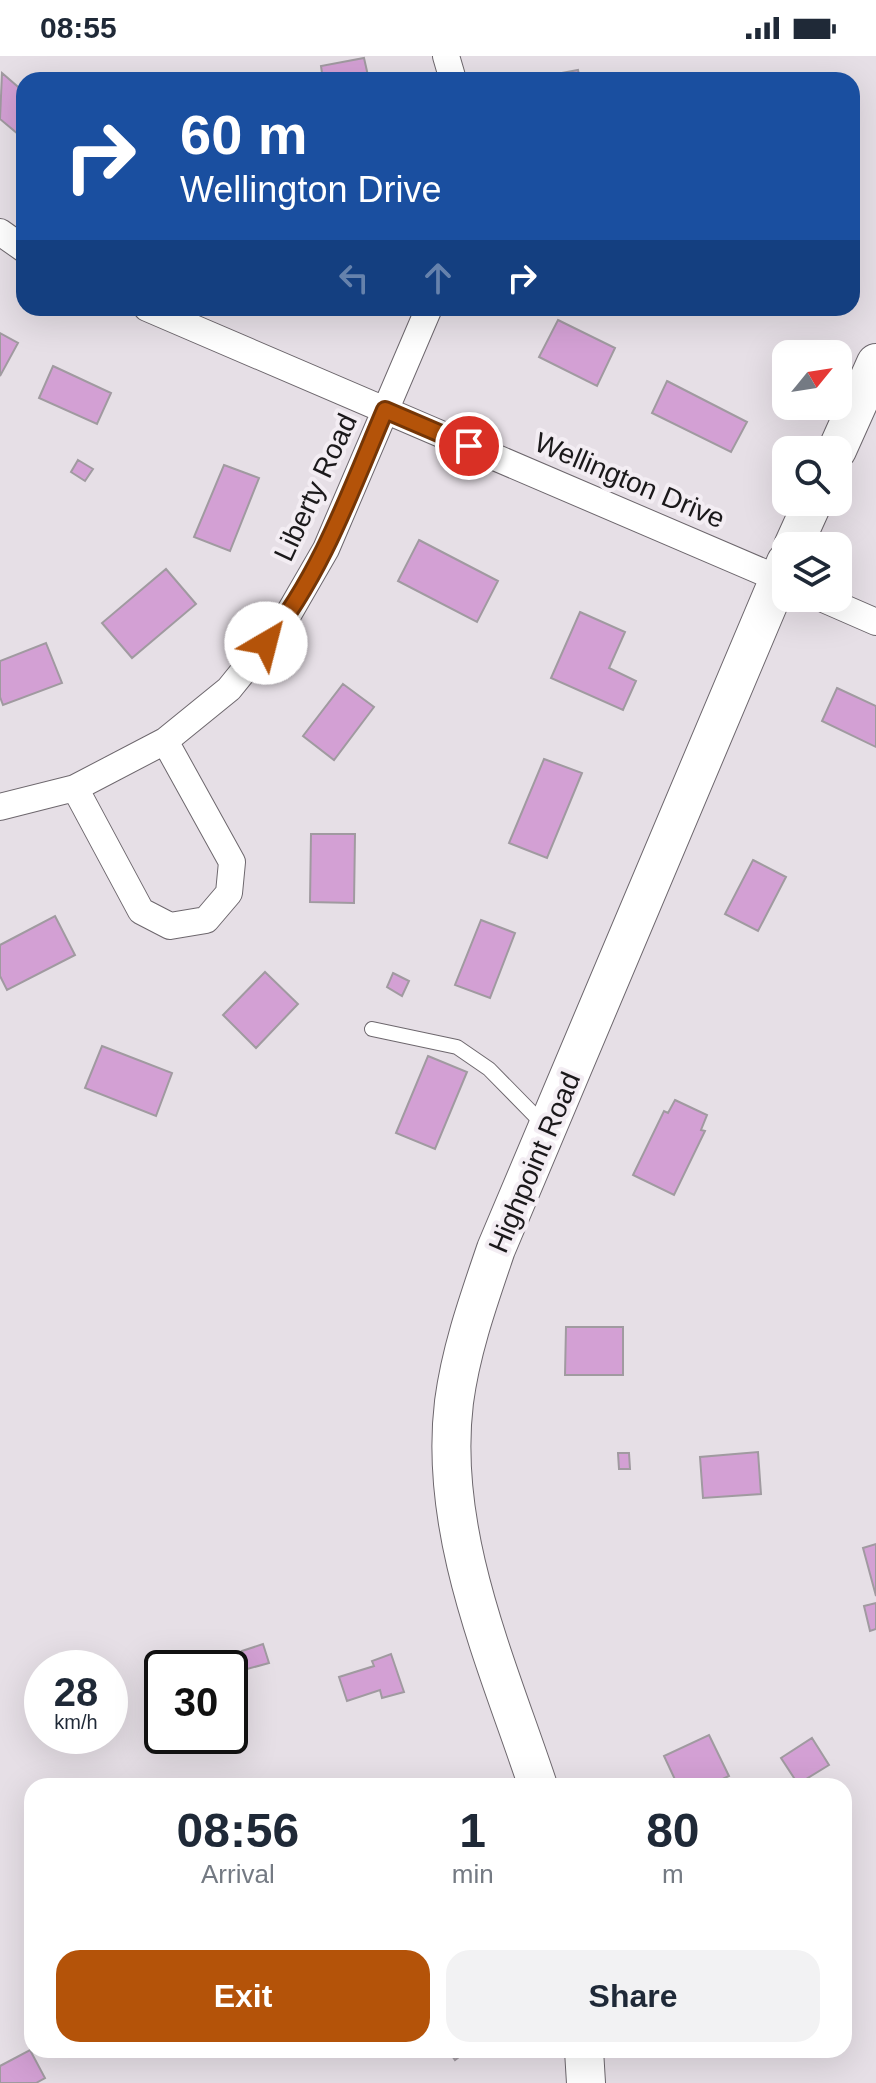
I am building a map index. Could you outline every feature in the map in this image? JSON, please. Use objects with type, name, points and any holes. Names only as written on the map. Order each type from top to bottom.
[{"type":"street","name":"Wellington Drive","points":[[166,316],[385,410],[772,562]]},
{"type":"street","name":"Liberty Road","points":[[0,807],[75,788],[165,741],[229,689],[285,620],[326,549],[426,316]]},
{"type":"street","points":[[843,436],[876,363]]},
{"type":"street","name":"Highpoint Road","points":[[535,1778],[463,1559],[452,1481],[454,1402],[468,1333],[496,1249],[772,600]]},
{"type":"street","points":[[852,612],[876,622]]},
{"type":"street","points":[[75,788],[141,911],[170,926],[206,920],[229,893],[232,862],[165,741]]},
{"type":"street","points":[[584,2058],[586,2083]]},
{"type":"lane","points":[[372,1029],[457,1047],[489,1069],[547,1128]]},
{"type":"building","points":[[364,58],[367,72],[322,72],[321,66]]},
{"type":"building","points":[[2,73],[16,85],[16,132],[0,119]]},
{"type":"building","points":[[558,320],[615,348],[597,386],[539,357]]},
{"type":"building","points":[[0,333],[18,343],[0,376]]},
{"type":"building","points":[[53,366],[111,393],[97,424],[39,398]]},
{"type":"building","points":[[667,381],[747,422],[731,452],[652,413]]},
{"type":"building","points":[[78,460],[93,469],[85,481],[71,472]]},
{"type":"building","points":[[224,465],[259,478],[230,551],[194,537]]},
{"type":"building","points":[[419,540],[498,581],[477,622],[398,581]]},
{"type":"building","points":[[166,569],[196,604],[132,658],[102,623]]},
{"type":"building","points":[[580,612],[625,632],[609,668],[636,681],[623,710],[551,678]]},
{"type":"building","points":[[46,643],[62,683],[3,705],[0,697],[0,661]]},
{"type":"building","points":[[343,684],[374,707],[334,760],[303,736]]},
{"type":"building","points":[[837,688],[876,706],[876,747],[822,721]]},
{"type":"building","points":[[544,759],[582,773],[547,858],[509,843]]},
{"type":"building","points":[[311,834],[355,834],[354,903],[310,902]]},
{"type":"building","points":[[753,860],[786,877],[758,931],[725,914]]},
{"type":"building","points":[[55,916],[75,955],[7,990],[0,976],[0,945]]},
{"type":"building","points":[[481,920],[515,933],[490,998],[455,985]]},
{"type":"building","points":[[265,972],[298,1004],[256,1048],[223,1015]]},
{"type":"building","points":[[393,973],[409,981],[402,996],[387,987]]},
{"type":"building","points":[[102,1046],[172,1073],[156,1116],[85,1088]]},
{"type":"building","points":[[428,1056],[467,1072],[435,1149],[396,1133]]},
{"type":"building","points":[[675,1100],[707,1115],[701,1130],[705,1131],[674,1195],[633,1175],[664,1111],[668,1113]]},
{"type":"building","points":[[566,1327],[623,1327],[623,1375],[565,1375]]},
{"type":"building","points":[[758,1452],[761,1494],[703,1498],[700,1457]]},
{"type":"building","points":[[618,1453],[629,1453],[630,1469],[619,1469]]},
{"type":"building","points":[[876,1544],[876,1596],[863,1548]]},
{"type":"building","points":[[876,1603],[876,1629],[870,1631],[864,1606]]},
{"type":"building","points":[[263,1644],[269,1663],[248,1669],[248,1650],[245,1650]]},
{"type":"building","points":[[391,1654],[404,1692],[382,1698],[380,1690],[347,1701],[339,1677],[374,1666],[372,1661]]},
{"type":"building","points":[[709,1735],[729,1776],[674,1778],[664,1756]]},
{"type":"building","points":[[812,1738],[829,1765],[808,1778],[794,1778],[781,1758]]},
{"type":"building","points":[[24,2053],[24,2058],[34,2058],[45,2078],[36,2083],[0,2083],[0,2066]]},
{"type":"route","points":[[266,643],[285,620],[326,549],[385,410],[469,446]]}]
